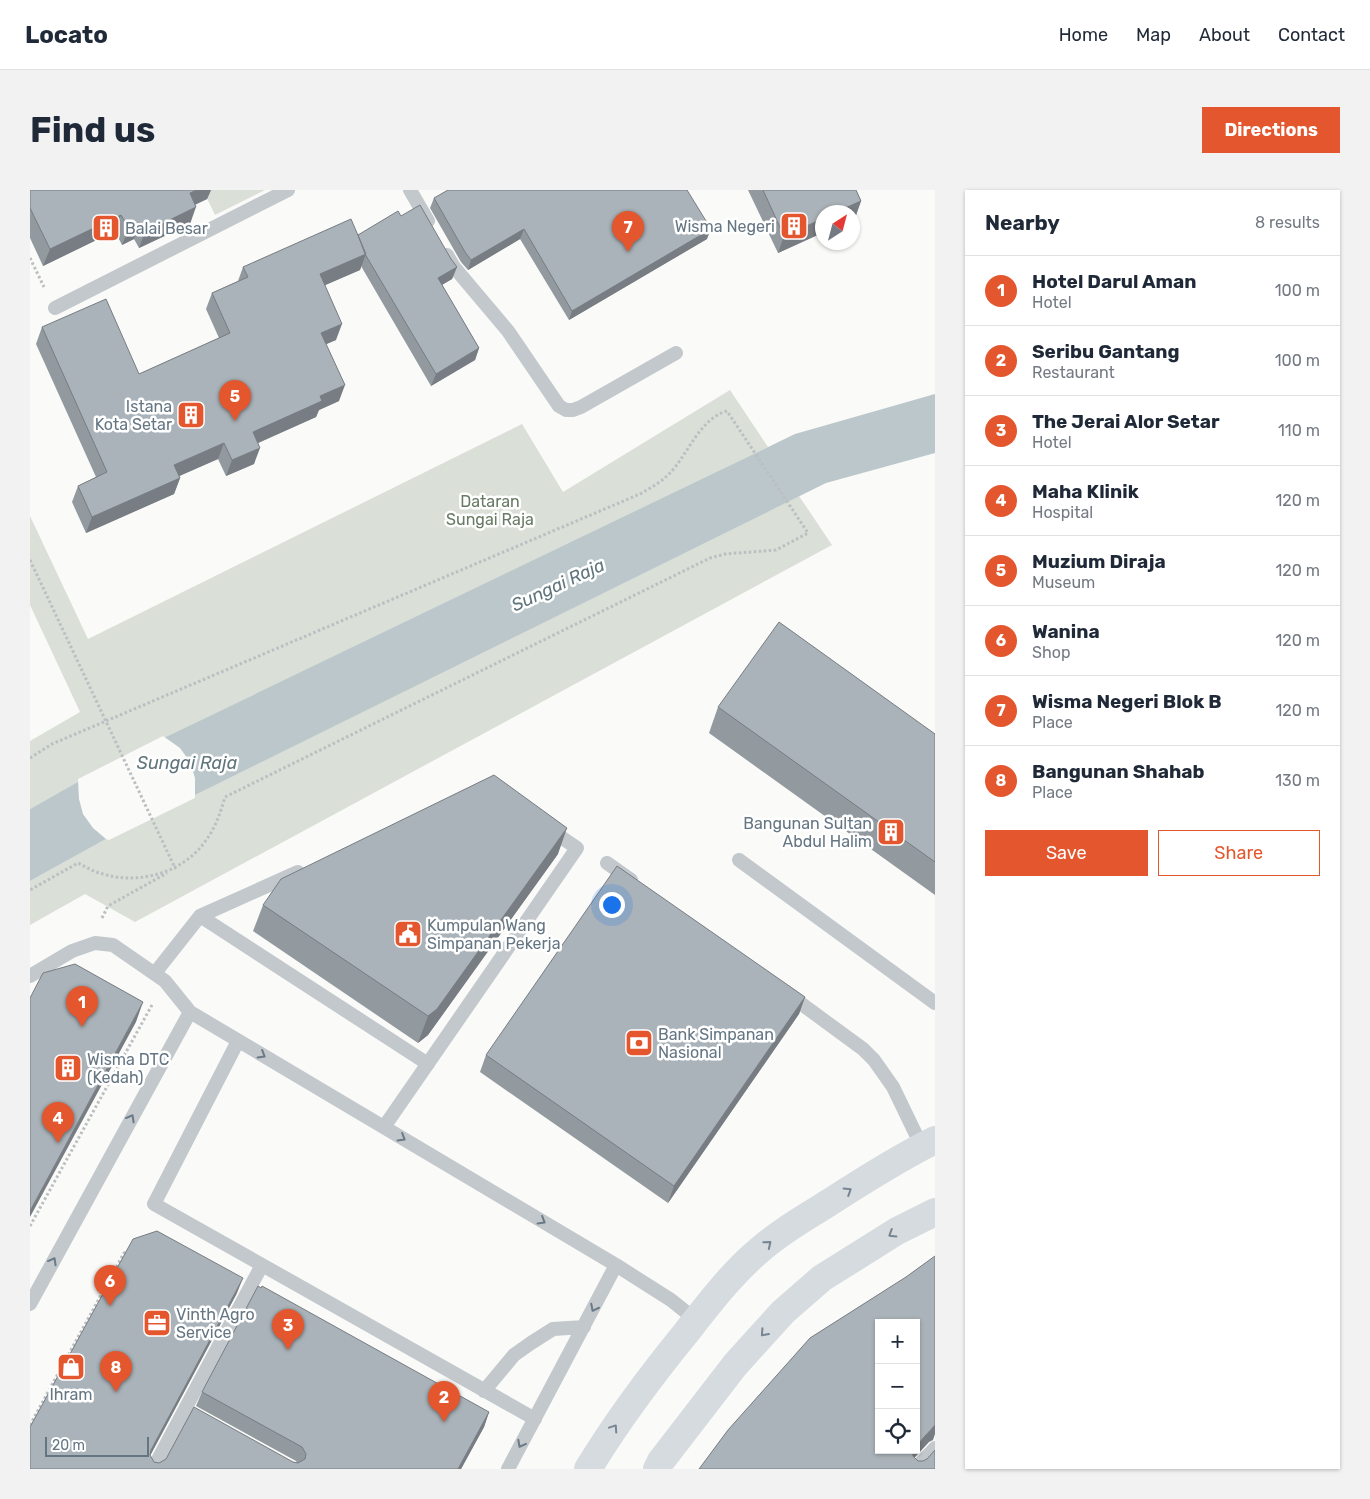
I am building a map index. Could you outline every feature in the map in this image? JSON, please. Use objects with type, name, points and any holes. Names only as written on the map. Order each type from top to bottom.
[{"type":"main road","points":[[588,1469],[629,1405],[733,1276],[756,1254],[780,1234],[861,1182],[928,1144]]},
{"type":"main road","points":[[657,1469],[661,1461],[735,1365],[783,1312],[822,1278],[897,1230],[935,1212]]},
{"type":"lane","points":[[55,308],[288,190]]},
{"type":"lane","points":[[410,190],[454,267],[508,331],[554,400],[566,410],[581,407],[676,353]]},
{"type":"lane","points":[[384,1127],[577,848],[536,821]]},
{"type":"lane","points":[[740,860],[935,1003]]},
{"type":"lane","points":[[607,863],[639,886]]},
{"type":"lane","points":[[160,977],[200,916],[307,868]]},
{"type":"lane","points":[[200,916],[428,1064]]},
{"type":"lane","points":[[30,976],[72,951],[95,943],[112,945],[160,977],[190,1012],[616,1265],[671,1300],[696,1320]]},
{"type":"lane","points":[[775,985],[863,1049],[874,1060],[928,1144]]},
{"type":"lane","points":[[30,1304],[190,1012]]},
{"type":"lane","points":[[238,1041],[154,1204],[534,1420]]},
{"type":"lane","points":[[153,1469],[190,1412],[262,1265]]},
{"type":"lane","points":[[508,1469],[616,1265]]},
{"type":"lane","points":[[484,1392],[514,1355],[531,1343],[553,1329],[584,1327]]},
{"type":"lane","points":[[915,1469],[935,1448]]},
{"type":"path","points":[[30,758],[52,744],[640,494],[657,484],[670,473],[702,429],[722,412],[727,411],[808,533],[776,550],[725,554],[710,558],[225,798],[218,821],[204,845],[183,863],[108,906],[102,915],[95,943]]},
{"type":"path","points":[[30,560],[175,868]]},
{"type":"path","points":[[30,890],[78,863],[103,874],[131,879],[148,877],[175,868]]},
{"type":"path","points":[[30,1226],[160,977]]},
{"type":"path","points":[[30,1425],[124,1253],[133,1250]]},
{"type":"path","points":[[53,1382],[62,1386]]},
{"type":"green space","points":[[203,190],[265,190],[215,215]]},
{"type":"green space","name":"Dataran Sungai Raja","points":[[730,390],[768,447],[167,737],[196,794],[799,496],[832,545],[135,922],[85,894],[30,925],[30,881],[106,839],[77,783],[30,809],[30,741],[80,712],[30,605],[30,516],[88,639],[522,424],[563,492]]},
{"type":"water","name":"Sungai Raja","points":[[935,394],[935,453],[826,483],[106,839],[30,881],[30,809],[78,782],[166,737],[795,434]]},
{"type":"pier","points":[[163,736],[180,748],[190,762],[195,778],[195,798],[109,840],[106,839],[93,828],[83,814],[79,799],[78,779]]},
{"type":"building","name":"Balai Besar","points":[[30,190],[197,190],[190,193],[196,207],[145,232],[140,222],[129,228],[121,215],[50,249],[30,208]]},
{"type":"building","points":[[448,190],[687,190],[711,229],[572,311],[524,229],[471,260],[434,198]]},
{"type":"building","points":[[763,190],[856,190],[861,201],[852,205],[815,205],[815,222],[784,236]]},
{"type":"building","points":[[420,205],[457,267],[438,278],[479,348],[436,374],[365,254],[358,235],[398,211],[401,216]]},
{"type":"building","name":"Istana Kota Setar","points":[[351,219],[366,254],[320,274],[342,324],[321,333],[345,385],[320,396],[322,401],[253,432],[260,448],[232,460],[224,443],[174,465],[180,478],[92,517],[78,486],[107,472],[42,327],[106,299],[139,374],[230,333],[212,293],[248,277],[243,267]]},
{"type":"building","name":"Bangunan Sultan Abdul Halim","points":[[779,622],[935,734],[935,862],[718,707]]},
{"type":"building","points":[[494,775],[567,828],[437,1009],[428,1016],[263,905],[281,879]]},
{"type":"building","name":"Bank Simpanan Nasional","points":[[617,866],[805,997],[674,1186],[486,1055]]},
{"type":"building","points":[[75,964],[143,1002],[30,1211],[30,998],[43,973]]},
{"type":"building","points":[[157,1231],[243,1278],[151,1450],[150,1455],[154,1462],[159,1463],[166,1459],[194,1407],[293,1462],[298,1463],[305,1459],[306,1454],[302,1447],[202,1392],[258,1286],[261,1288],[262,1286],[489,1412],[458,1469],[30,1469],[30,1427],[133,1239]]},
{"type":"building","points":[[935,1256],[935,1425],[920,1442],[920,1319],[875,1319],[875,1454],[913,1454],[918,1461],[923,1461],[935,1450],[935,1469],[699,1469],[728,1430],[810,1338],[906,1277]]},
{"type":"place","name":"Wisma Negeri","points":[[794,226]]},
{"type":"place","name":"Balai Besar","points":[[106,228]]},
{"type":"place","name":"Wisma Negeri Blok B","points":[[628,252]]},
{"type":"place","name":"Istana Kota Setar","points":[[191,415]]},
{"type":"place","name":"Muzium Diraja","points":[[235,421]]},
{"type":"place","name":"Bangunan Sultan Abdul Halim","points":[[891,832]]},
{"type":"place","name":"Kumpulan Wang Simpanan Pekerja","points":[[408,934]]},
{"type":"place","name":"Hotel Darul Aman","points":[[82,1027]]},
{"type":"place","name":"Bank Simpanan Nasional","points":[[639,1043]]},
{"type":"place","name":"Wisma DTC (Kedah)","points":[[68,1068]]},
{"type":"place","name":"Maha Klinik","points":[[58,1143]]},
{"type":"place","name":"Wanina","points":[[110,1306]]},
{"type":"place","name":"Vinth Agro Service","points":[[157,1323]]},
{"type":"place","name":"The Jerai Alor Setar","points":[[288,1350]]},
{"type":"place","name":"Ihram","points":[[71,1367]]},
{"type":"place","name":"Bangunan Shahab","points":[[116,1392]]},
{"type":"place","name":"Seribu Gantang","points":[[444,1422]]}]
